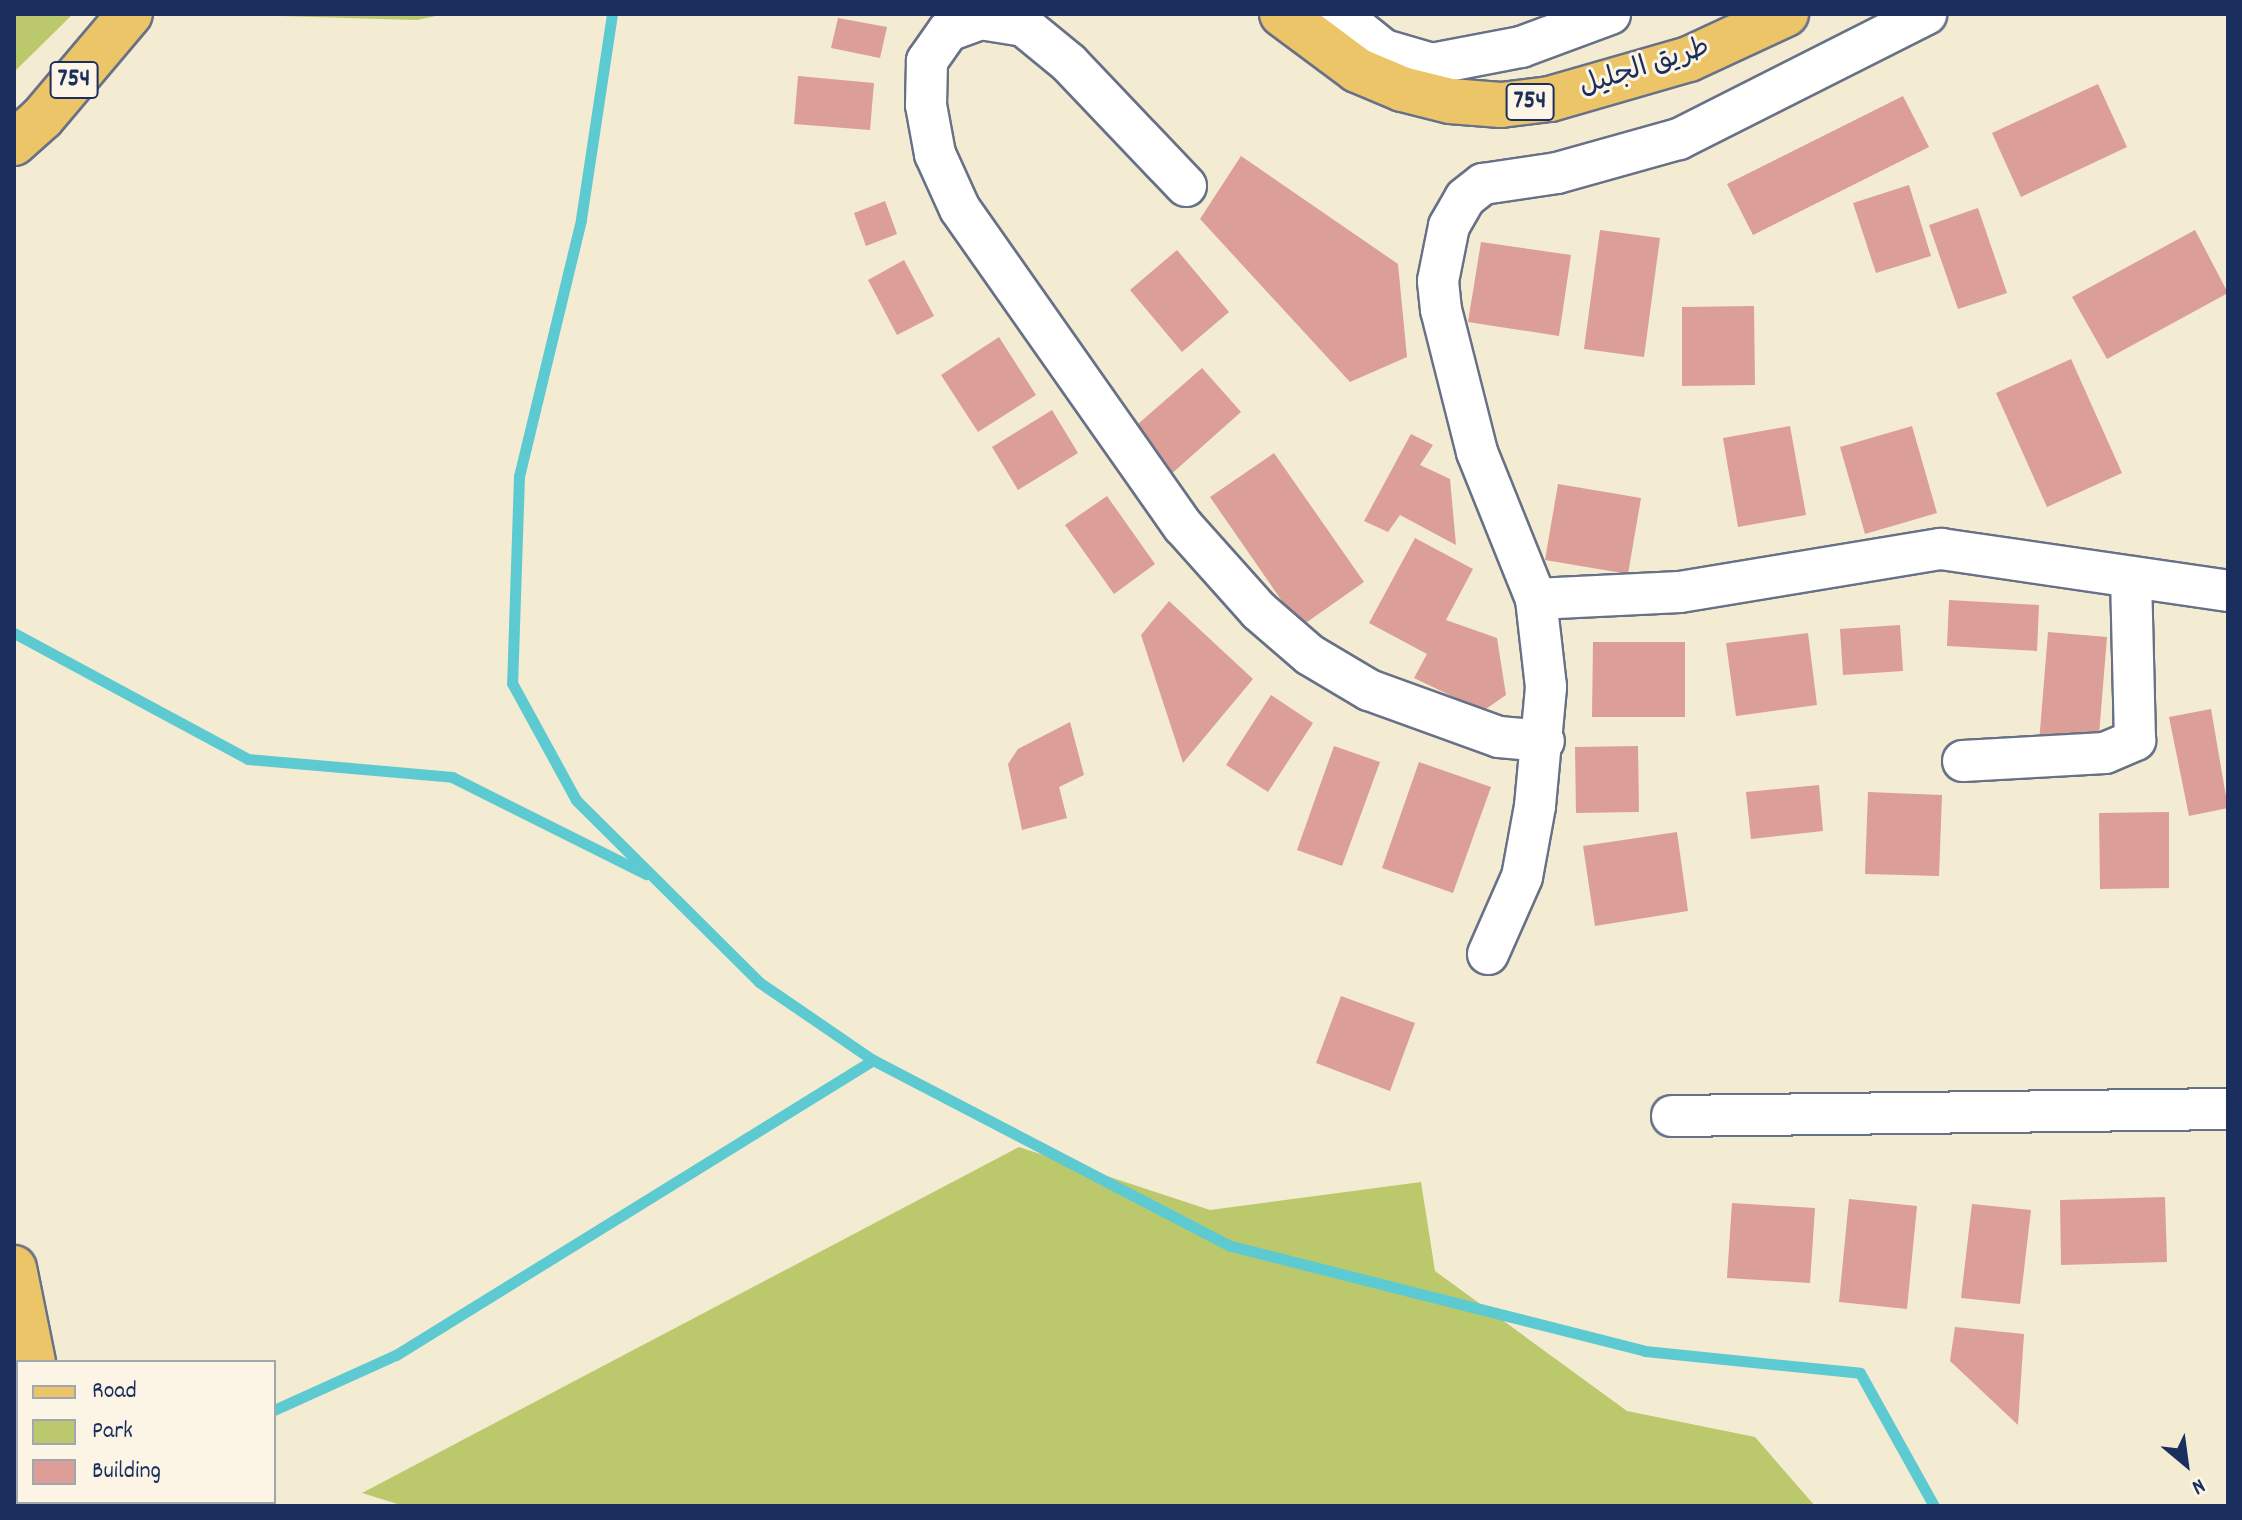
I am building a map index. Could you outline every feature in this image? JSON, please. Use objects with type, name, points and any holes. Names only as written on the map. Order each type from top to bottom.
[{"type":"main road","name":"754","points":[[14,143],[42,118],[130,14]]},
{"type":"main road","name":"طريق الجليل","points":[[1282,14],[1357,70],[1402,89],[1501,105],[1550,99],[1689,59],[1786,14]]},
{"type":"main road","points":[[14,1268],[33,1360]]},
{"type":"street","points":[[1339,14],[1384,50],[1432,64],[1521,47],[1610,14]]},
{"type":"street","points":[[1488,954],[1522,877],[1544,741],[1546,687],[1536,599],[1477,452],[1441,310],[1438,281],[1449,226],[1465,198],[1483,184],[1557,173],[1679,139],[1926,14]]},
{"type":"street","points":[[1186,186],[1069,63],[1024,26],[981,19],[948,31],[927,61],[926,105],[935,154],[960,209],[1183,526],[1259,611],[1310,655],[1369,690],[1499,737],[1544,741]]},
{"type":"street","points":[[1536,599],[1680,592],[1941,549],[2228,591]]},
{"type":"street","points":[[1963,761],[2105,753],[2135,740],[2131,577]]},
{"type":"street","points":[[1672,1116],[2228,1109]]},
{"type":"green space","points":[[14,14],[73,14],[14,72]]},
{"type":"green space","points":[[210,14],[445,14],[417,20]]},
{"type":"green space","points":[[1019,1147],[1210,1210],[1421,1182],[1435,1271],[1627,1411],[1755,1437],[1815,1506],[404,1506],[362,1493]]},
{"type":"green space","points":[[14,1413],[16,1504],[77,1506],[14,1506]]},
{"type":"building","points":[[838,18],[887,27],[880,58],[831,48]]},
{"type":"building","points":[[798,76],[874,83],[870,130],[794,124]]},
{"type":"building","points":[[2098,84],[2127,147],[2021,197],[1992,133]]},
{"type":"building","points":[[1903,96],[1929,147],[1753,235],[1727,184]]},
{"type":"building","points":[[1241,156],[1398,264],[1407,357],[1350,382],[1200,219]]},
{"type":"building","points":[[1909,185],[1931,256],[1876,273],[1853,203]]},
{"type":"building","points":[[885,201],[897,234],[866,246],[854,213]]},
{"type":"building","points":[[1978,208],[2007,293],[1958,309],[1929,225]]},
{"type":"building","points":[[1600,230],[1660,238],[1644,357],[1584,349]]},
{"type":"building","points":[[2195,230],[2228,293],[2107,359],[2072,297]]},
{"type":"building","points":[[1481,242],[1571,255],[1559,336],[1468,322]]},
{"type":"building","points":[[1177,250],[1229,312],[1182,352],[1130,290]]},
{"type":"building","points":[[904,260],[934,316],[897,335],[868,280]]},
{"type":"building","points":[[1754,306],[1755,385],[1682,386],[1682,307]]},
{"type":"building","points":[[999,337],[1036,395],[978,432],[941,375]]},
{"type":"building","points":[[2071,359],[2122,473],[2047,507],[1996,393]]},
{"type":"building","points":[[1202,368],[1241,412],[1169,476],[1130,431]]},
{"type":"building","points":[[1052,410],[1078,453],[1018,490],[992,447]]},
{"type":"building","points":[[1790,426],[1806,515],[1738,527],[1723,438]]},
{"type":"building","points":[[1912,426],[1937,513],[1865,534],[1840,447]]},
{"type":"building","points":[[1411,434],[1433,445],[1420,465],[1450,479],[1456,545],[1400,515],[1388,532],[1364,521]]},
{"type":"building","points":[[1274,453],[1364,582],[1300,627],[1210,497]]},
{"type":"building","points":[[1558,484],[1641,498],[1628,574],[1545,560]]},
{"type":"building","points":[[1107,496],[1155,564],[1114,594],[1065,525]]},
{"type":"building","points":[[1415,538],[1473,569],[1446,620],[1497,638],[1506,695],[1483,711],[1414,678],[1427,654],[1369,623]]},
{"type":"building","points":[[1949,600],[2039,605],[2037,651],[1947,646]]},
{"type":"building","points":[[1169,601],[1253,679],[1183,763],[1141,635]]},
{"type":"building","points":[[1900,625],[1903,671],[1843,675],[1840,629]]},
{"type":"building","points":[[2048,632],[2107,637],[2098,747],[2039,743]]},
{"type":"building","points":[[1808,633],[1817,705],[1736,716],[1726,643]]},
{"type":"building","points":[[1593,642],[1685,642],[1685,717],[1592,717]]},
{"type":"building","points":[[1271,695],[1313,723],[1268,792],[1226,765]]},
{"type":"building","points":[[2211,709],[2228,808],[2189,816],[2169,717]]},
{"type":"building","points":[[1070,722],[1084,775],[1059,787],[1067,818],[1022,830],[1008,764],[1018,749]]},
{"type":"building","points":[[1334,746],[1380,762],[1342,866],[1297,850]]},
{"type":"building","points":[[1638,746],[1639,812],[1576,813],[1575,747]]},
{"type":"building","points":[[1419,762],[1491,787],[1453,893],[1382,868]]},
{"type":"building","points":[[1819,785],[1823,831],[1751,839],[1746,792]]},
{"type":"building","points":[[1868,792],[1942,795],[1939,876],[1865,874]]},
{"type":"building","points":[[2169,812],[2169,888],[2100,889],[2099,813]]},
{"type":"building","points":[[1677,832],[1688,911],[1595,926],[1583,846]]},
{"type":"building","points":[[1341,996],[1415,1023],[1390,1091],[1316,1063]]},
{"type":"building","points":[[2165,1197],[2167,1262],[2061,1265],[2060,1200]]},
{"type":"building","points":[[1849,1199],[1917,1206],[1907,1309],[1839,1302]]},
{"type":"building","points":[[1732,1203],[1815,1208],[1810,1283],[1727,1278]]},
{"type":"building","points":[[1972,1204],[2031,1210],[2020,1304],[1961,1298]]},
{"type":"building","points":[[1955,1327],[2024,1334],[2018,1425],[1950,1361]]},
{"type":"waterway","points":[[612,14],[581,220],[519,476],[512,683],[576,800],[759,982],[873,1060],[1231,1246],[1645,1351],[1860,1373],[1934,1506]]},
{"type":"waterway","points":[[14,633],[248,759],[452,777],[646,874]]},
{"type":"waterway","points":[[276,1409],[396,1355],[873,1060]]}]
